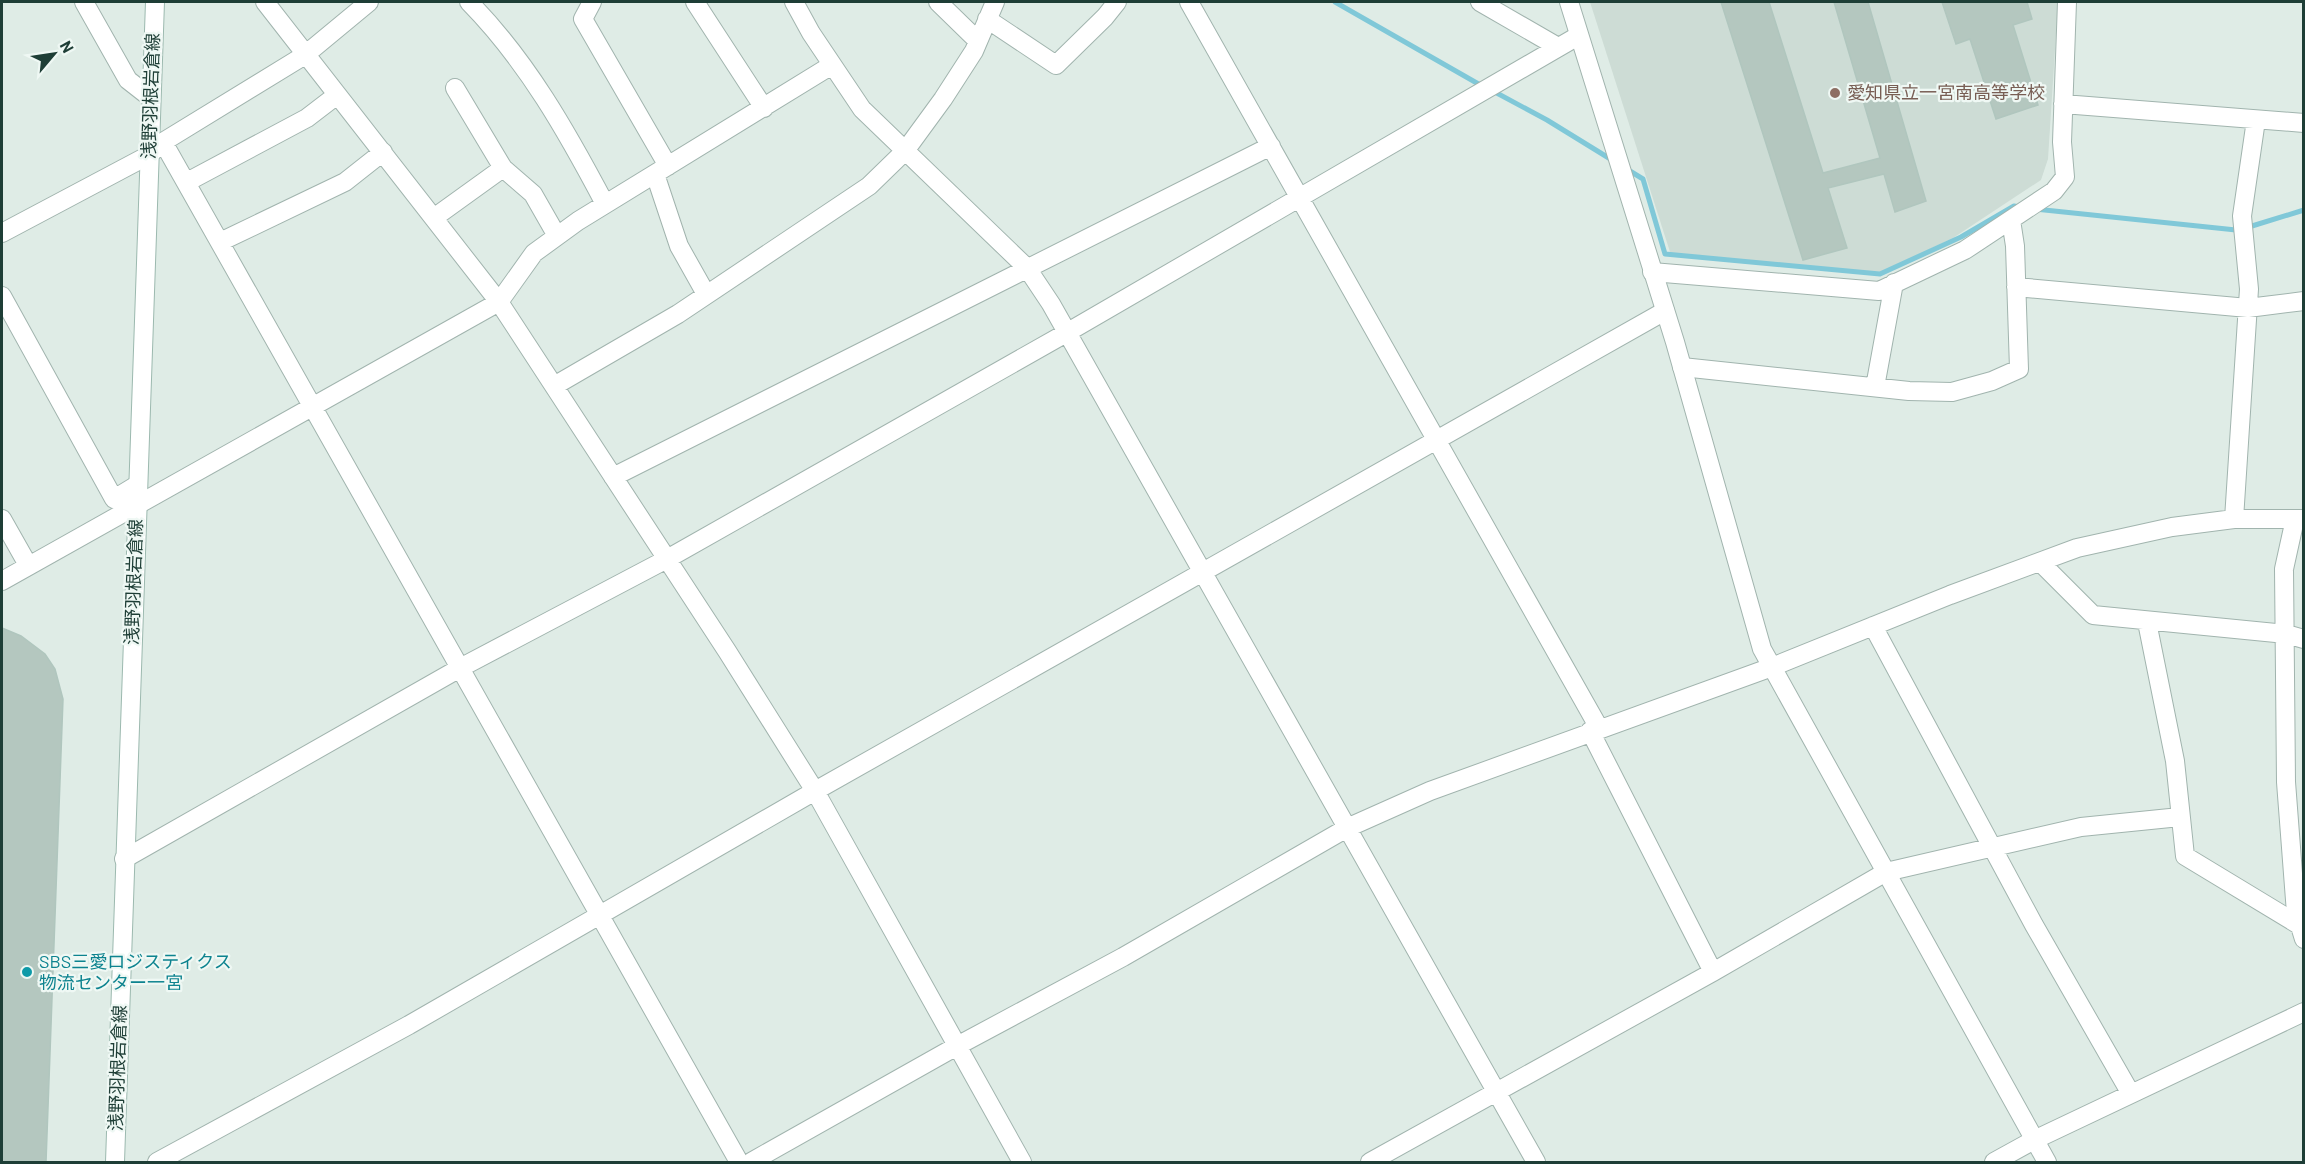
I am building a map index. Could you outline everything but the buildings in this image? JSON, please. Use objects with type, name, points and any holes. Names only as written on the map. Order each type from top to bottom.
[{"type":"street","points":[[84,2],[128,80],[151,98]]},
{"type":"street","name":"浅野羽根岩倉線","points":[[115,1162],[155,2]]},
{"type":"street","points":[[265,2],[435,217],[499,302],[667,558],[815,791],[1022,1162]]},
{"type":"street","points":[[2,233],[149,155],[163,142],[305,55],[369,2]]},
{"type":"street","points":[[470,2],[496,29],[545,96],[605,204]]},
{"type":"street","points":[[592,2],[583,19],[662,170],[679,246],[706,294]]},
{"type":"street","points":[[695,2],[764,108]]},
{"type":"street","points":[[939,2],[978,40]]},
{"type":"street","points":[[554,386],[678,314],[869,186],[905,151],[943,99],[978,40],[995,2]]},
{"type":"street","points":[[987,19],[1056,66],[1117,2]]},
{"type":"street","points":[[1189,2],[1437,441],[1595,730],[1713,972]]},
{"type":"street","points":[[1479,2],[1558,47]]},
{"type":"street","points":[[1569,2],[1682,367],[1762,649],[2047,1162]]},
{"type":"street","points":[[1652,272],[1878,291],[1965,250],[2054,191],[2064,177],[2063,104],[2067,2]]},
{"type":"street","points":[[798,3],[832,65],[862,109],[1027,268],[1068,332],[1536,1162]]},
{"type":"street","points":[[124,860],[460,668],[667,558],[1068,332],[1578,36]]},
{"type":"street","points":[[2,581],[499,302],[534,253],[557,236],[605,204],[832,65]]},
{"type":"street","points":[[455,88],[503,168],[533,194],[557,236]]},
{"type":"street","points":[[187,182],[307,118],[337,94]]},
{"type":"street","points":[[2063,104],[2304,123]]},
{"type":"street","points":[[2234,519],[2249,289],[2242,216],[2256,120]]},
{"type":"street","points":[[163,142],[739,1162]]},
{"type":"street","points":[[614,477],[1270,146]]},
{"type":"street","points":[[220,242],[345,182],[383,152]]},
{"type":"street","points":[[435,217],[503,168]]},
{"type":"street","points":[[1682,367],[1875,387],[1952,392],[1992,381],[2019,369],[2011,220]]},
{"type":"street","points":[[1875,387],[1894,283]]},
{"type":"street","points":[[2016,287],[2248,308],[2304,301]]},
{"type":"street","points":[[2,297],[114,499],[137,485]]},
{"type":"street","points":[[158,1162],[409,1025],[815,791],[1665,311]]},
{"type":"street","points":[[2,519],[28,565]]},
{"type":"street","points":[[751,1162],[957,1046],[1123,957],[1347,828],[1430,791],[1772,667],[2077,548],[2172,527],[2234,519],[2299,519],[2284,569],[2295,636],[2286,782],[2301,932]]},
{"type":"street","points":[[2040,562],[2093,615],[2295,636]]},
{"type":"street","points":[[2147,621],[2175,761],[2185,856],[2301,932]]},
{"type":"street","points":[[1873,626],[1991,846],[2132,1094]]},
{"type":"street","points":[[1370,1162],[1496,1090],[1713,972],[1886,872],[2081,827],[2180,817]]},
{"type":"street","points":[[1994,1162],[2034,1140],[2304,1012]]},
{"type":"shaded area","name":"愛知県立一宮南高等学校","points":[[1590,2],[2058,2],[2048,159],[2041,180],[1953,238],[1881,272],[1671,255]]},
{"type":"waterway","points":[[1335,2],[1482,86]]},
{"type":"waterway","points":[[1493,91],[1547,120],[1612,160]]},
{"type":"waterway","points":[[1625,168],[1643,179],[1665,254],[1880,274],[1961,237],[2014,206],[2020,207]]},
{"type":"waterway","points":[[2035,209],[2236,230]]},
{"type":"waterway","points":[[2252,226],[2304,210]]},
{"type":"place","name":"愛知県立一宮南高等学校","points":[[1835,93]]},
{"type":"place","name":"SBS三愛ロジスティクス 物流センター一宮","points":[[27,972]]}]
